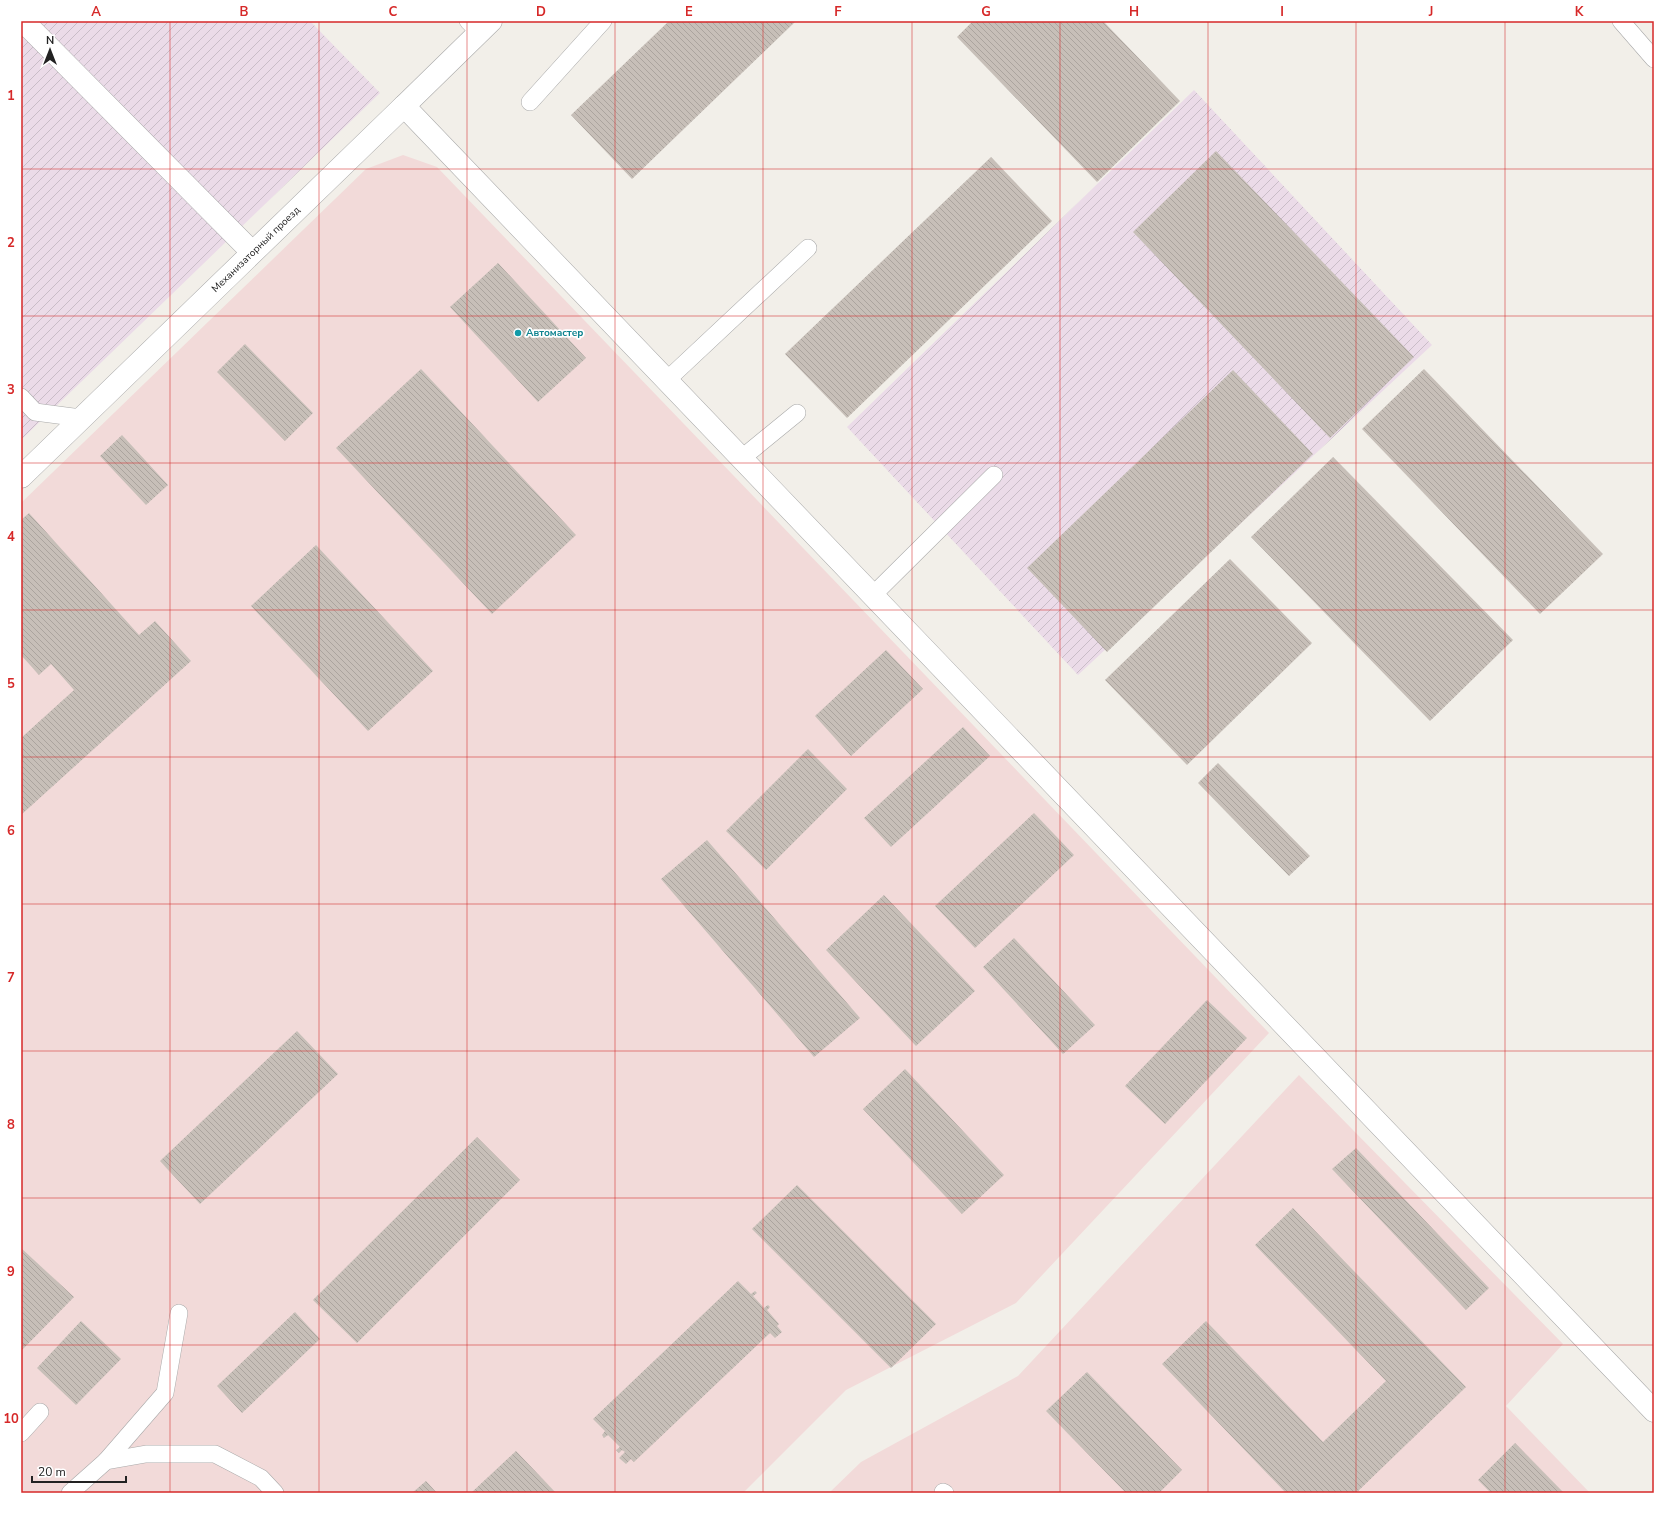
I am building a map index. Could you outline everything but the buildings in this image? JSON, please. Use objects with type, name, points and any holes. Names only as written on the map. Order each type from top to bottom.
[{"type":"street","points":[[23,21],[252,252]]},
{"type":"street","name":"Механизаторный проезд","points":[[21,476],[404,106],[479,25]]},
{"type":"street","points":[[404,106],[1654,1411]]},
{"type":"lane","points":[[530,102],[604,21]]},
{"type":"lane","points":[[1621,21],[1654,59]]},
{"type":"lane","points":[[667,380],[808,248]]},
{"type":"lane","points":[[21,397],[35,412],[81,418]]},
{"type":"lane","points":[[742,458],[797,413]]},
{"type":"lane","points":[[873,595],[994,475]]},
{"type":"lane","points":[[70,1493],[106,1461],[165,1393],[179,1312]]},
{"type":"lane","points":[[21,1433],[40,1412]]},
{"type":"lane","points":[[106,1461],[146,1454],[215,1454],[261,1478],[275,1493]]},
{"type":"shaded area","points":[[21,21],[310,21],[380,93],[21,440]]},
{"type":"shaded area","points":[[1194,90],[1432,345],[1078,675],[847,427]]},
{"type":"shaded area","points":[[403,155],[437,167],[1269,1033],[1016,1303],[846,1390],[743,1493],[21,1493],[21,503],[366,169]]},
{"type":"shaded area","points":[[1299,1075],[1563,1344],[1506,1406],[1590,1493],[829,1493],[861,1462],[1018,1376]]},
{"type":"place","name":"Автомастер","points":[[518,333]]}]
